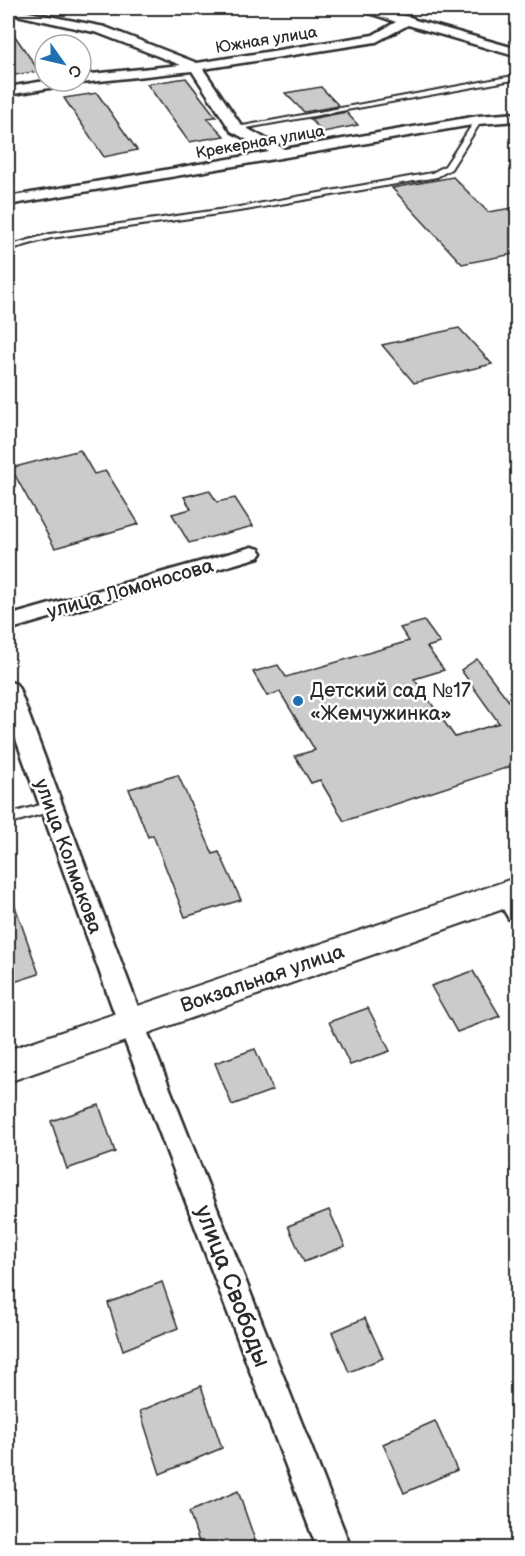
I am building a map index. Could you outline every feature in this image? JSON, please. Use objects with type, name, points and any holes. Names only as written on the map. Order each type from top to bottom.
[{"type":"street","points":[[360,8],[409,20],[518,53]]},
{"type":"street","points":[[8,10],[101,30],[195,67],[236,128],[283,154]]},
{"type":"street","name":"Южная улица","points":[[93,78],[195,67],[376,38],[409,20]]},
{"type":"street","points":[[8,91],[33,87]]},
{"type":"street","name":"Крекерная улица","points":[[8,201],[478,120],[518,117]]},
{"type":"street","name":"улица Ломоносова","points":[[8,623],[252,553]]},
{"type":"street","name":"улица Колмакова","points":[[8,689],[131,1023]]},
{"type":"street","name":"Вокзальная улица","points":[[8,1066],[131,1023],[514,899]]},
{"type":"street","name":"улица Свободы","points":[[131,1023],[334,1548]]},
{"type":"lane","points":[[236,128],[518,77]]},
{"type":"lane","points":[[8,248],[50,236],[246,208],[435,175],[448,168],[478,120]]},
{"type":"lane","points":[[8,819],[51,807]]},
{"type":"building","points":[[8,26],[33,62],[33,72],[15,75],[8,64]]},
{"type":"building","points":[[186,78],[216,117],[207,118],[224,136],[189,142],[147,84]]},
{"type":"building","points":[[321,87],[339,106],[304,112],[285,93]]},
{"type":"building","points":[[97,93],[137,150],[104,157],[64,98]]},
{"type":"building","points":[[346,112],[358,125],[323,132],[310,119]]},
{"type":"building","points":[[453,177],[488,212],[518,207],[518,253],[462,264],[392,188]]},
{"type":"building","points":[[459,328],[492,364],[414,383],[382,345]]},
{"type":"building","points":[[80,450],[94,474],[106,471],[139,524],[55,548],[11,468]]},
{"type":"building","points":[[209,490],[217,502],[235,498],[253,526],[189,543],[172,514],[191,509],[184,497]]},
{"type":"building","points":[[424,621],[440,643],[427,647],[444,670],[414,679],[455,737],[499,723],[461,670],[477,659],[518,713],[518,764],[344,821],[320,780],[311,783],[295,756],[315,750],[280,692],[267,696],[253,672],[278,665],[286,677],[409,641],[400,628]]},
{"type":"building","points":[[178,775],[213,854],[219,852],[241,900],[185,917],[153,835],[148,837],[129,789]]},
{"type":"building","points":[[8,895],[11,895],[39,974],[8,984]]},
{"type":"building","points":[[473,971],[500,1016],[457,1032],[431,986]]},
{"type":"building","points":[[368,1008],[390,1051],[350,1065],[329,1022]]},
{"type":"building","points":[[255,1049],[273,1090],[232,1105],[215,1063]]},
{"type":"building","points":[[99,1105],[115,1152],[67,1169],[51,1121]]},
{"type":"building","points":[[329,1210],[345,1246],[304,1262],[288,1226]]},
{"type":"building","points":[[162,1282],[178,1328],[123,1350],[108,1303]]},
{"type":"building","points":[[365,1318],[383,1358],[349,1372],[332,1332]]},
{"type":"building","points":[[201,1386],[222,1448],[160,1474],[140,1411]]},
{"type":"building","points":[[435,1421],[457,1470],[404,1493],[383,1444]]},
{"type":"building","points":[[238,1491],[255,1540],[237,1548],[201,1548],[189,1512]]},
{"type":"place","name":"Детский сад №17 «Жемчужинка»","points":[[298,701]]}]
